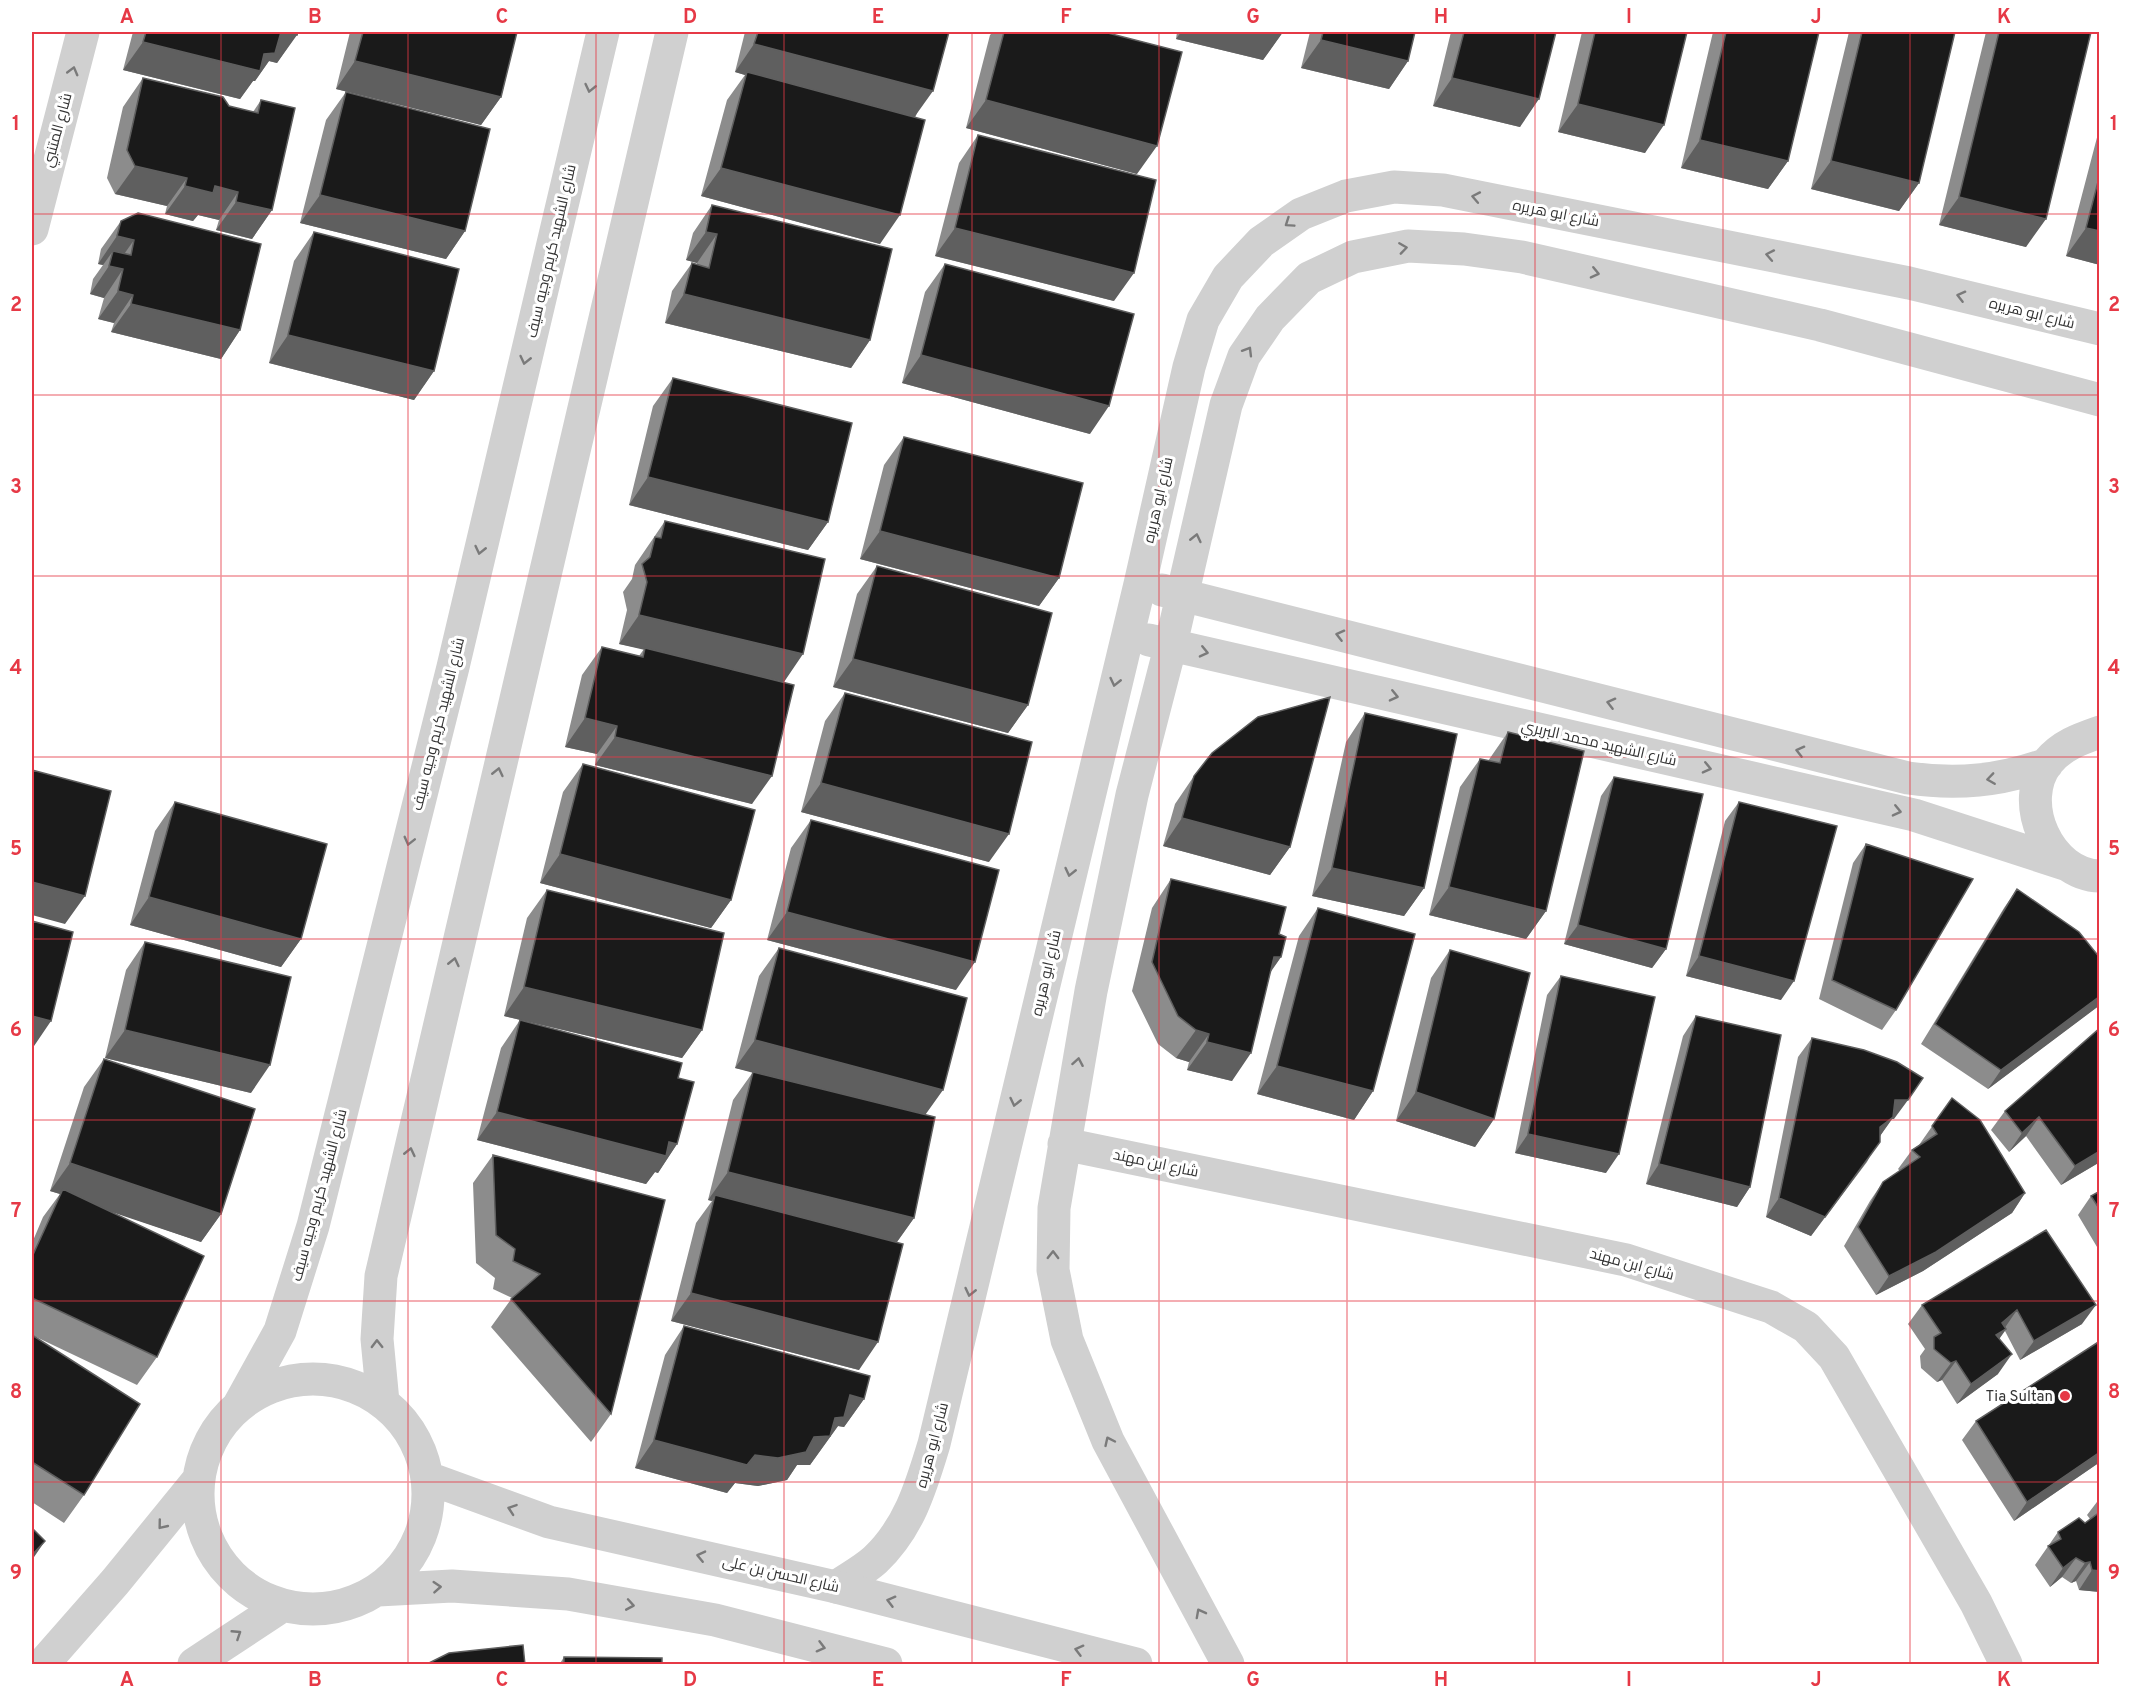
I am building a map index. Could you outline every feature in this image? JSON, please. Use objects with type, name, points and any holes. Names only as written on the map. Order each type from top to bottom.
[{"type":"street","name":"شارع المتنبي","points":[[32,229],[83,32]]},
{"type":"street","name":"شارع الشهيد كريم وجيه سيف","points":[[239,1405],[280,1331],[313,1226],[453,667],[603,32]]},
{"type":"street","points":[[383,1402],[376,1339],[377,1308],[385,1256],[672,32]]},
{"type":"street","name":"شارع ابو هريره","points":[[836,1587],[874,1561],[900,1532],[918,1496],[934,1444],[1140,584],[1189,367],[1203,320],[1228,277],[1261,242],[1301,214],[1346,195],[1394,187],[1443,190],[1909,283],[2100,329]]},
{"type":"street","points":[[1227,1665],[1108,1442],[1067,1340],[1053,1270],[1053,1208],[1091,991],[1130,807],[1183,595],[1226,405],[1244,356],[1270,318],[1309,278],[1353,257],[1408,246],[1464,249],[1522,257],[1820,325],[2100,400]]},
{"type":"street","points":[[1140,584],[1908,778],[1964,782],[1993,779],[2047,764]]},
{"type":"street","name":"شارع الشهيد محمد البربري","points":[[1126,636],[1171,644],[1914,815],[1954,826],[2089,875]]},
{"type":"street","points":[[2089,875],[2051,849],[2040,830],[2036,807],[2039,784],[2047,764],[2067,744],[2100,732]]},
{"type":"street","name":"شارع ابن مهند","points":[[1064,1144],[1626,1260],[1771,1307],[1806,1327],[1834,1357],[1970,1593],[2006,1665]]},
{"type":"street","points":[[310,1378],[349,1384],[383,1402],[404,1423],[419,1449],[428,1478],[426,1521],[409,1560],[378,1590],[349,1605],[315,1610],[282,1606],[245,1587],[217,1558],[201,1520],[198,1479],[206,1451],[220,1426],[239,1405],[273,1385],[310,1378]]},
{"type":"street","name":"شارع الحسن بن على","points":[[428,1478],[549,1522],[836,1587],[1136,1665]]},
{"type":"street","points":[[43,1665],[115,1582],[198,1479]]},
{"type":"street","points":[[378,1590],[452,1586],[568,1594],[715,1620],[886,1665]]},
{"type":"street","points":[[194,1665],[282,1606]]},
{"type":"building","points":[[146,32],[281,32],[275,53],[264,54],[260,71],[143,42]]},
{"type":"building","points":[[363,32],[517,32],[501,97],[355,61]]},
{"type":"building","points":[[758,32],[949,32],[933,91],[754,44]]},
{"type":"building","points":[[1004,32],[1104,32],[1182,52],[1157,146],[986,100]]},
{"type":"building","points":[[1323,32],[1415,32],[1408,61],[1321,40]]},
{"type":"building","points":[[1464,32],[1556,32],[1539,99],[1452,78]]},
{"type":"building","points":[[1595,32],[1687,32],[1664,125],[1578,104]]},
{"type":"building","points":[[1726,32],[1819,32],[1788,161],[1700,140]]},
{"type":"building","points":[[1862,32],[1955,32],[1919,183],[1831,161]]},
{"type":"building","points":[[1999,32],[2091,32],[2046,219],[1959,197]]},
{"type":"building","points":[[747,72],[925,120],[900,215],[721,168]]},
{"type":"building","points":[[143,78],[223,97],[229,106],[258,113],[261,100],[295,108],[272,210],[236,202],[238,192],[215,186],[213,193],[185,186],[187,178],[135,166],[127,150]]},
{"type":"building","points":[[346,92],[490,129],[465,231],[320,195]]},
{"type":"building","points":[[978,135],[1156,180],[1134,273],[955,228]]},
{"type":"building","points":[[2100,174],[2100,231],[2086,228]]},
{"type":"building","points":[[712,205],[892,249],[870,340],[684,294],[692,263],[709,268],[717,234],[706,232]]},
{"type":"building","points":[[138,213],[261,244],[240,330],[131,304],[133,295],[118,291],[123,269],[109,266],[113,251],[131,255],[134,240],[117,236],[121,221]]},
{"type":"building","points":[[314,232],[459,269],[434,371],[288,335]]},
{"type":"building","points":[[945,264],[1134,314],[1109,406],[921,355]]},
{"type":"building","points":[[673,378],[852,423],[828,522],[648,477]]},
{"type":"building","points":[[904,437],[1083,483],[1059,578],[880,531]]},
{"type":"building","points":[[665,521],[825,559],[803,654],[639,615],[647,582],[642,564],[650,557],[655,537],[661,538]]},
{"type":"building","points":[[877,566],[1052,613],[1028,705],[853,659]]},
{"type":"building","points":[[602,647],[643,657],[645,648],[794,685],[772,776],[615,737],[617,726],[585,718]]},
{"type":"building","points":[[845,693],[1032,742],[1009,834],[821,783]]},
{"type":"building","points":[[1330,697],[1290,847],[1182,818],[1194,776],[1212,753],[1258,717]]},
{"type":"building","points":[[1365,713],[1457,734],[1424,888],[1332,868]]},
{"type":"building","points":[[1508,732],[1584,751],[1546,911],[1449,887],[1480,759],[1500,763]]},
{"type":"building","points":[[583,764],[755,810],[731,900],[560,854]]},
{"type":"building","points":[[32,770],[111,791],[85,896],[32,882]]},
{"type":"building","points":[[1614,777],[1703,794],[1666,949],[1578,925]]},
{"type":"building","points":[[175,802],[327,844],[301,939],[149,897]]},
{"type":"building","points":[[1739,802],[1837,826],[1794,981],[1699,956]]},
{"type":"building","points":[[811,820],[999,870],[975,962],[787,912]]},
{"type":"building","points":[[1866,844],[1973,879],[1896,1010],[1832,980]]},
{"type":"building","points":[[1171,879],[1286,907],[1279,934],[1286,937],[1281,957],[1274,957],[1251,1053],[1207,1042],[1209,1034],[1196,1030],[1178,1016],[1152,962]]},
{"type":"building","points":[[2017,889],[2079,932],[2100,958],[2100,996],[2001,1070],[1935,1024]]},
{"type":"building","points":[[547,890],[724,933],[702,1030],[524,987]]},
{"type":"building","points":[[1318,908],[1415,934],[1373,1091],[1277,1066]]},
{"type":"building","points":[[32,921],[73,932],[51,1021],[32,1016]]},
{"type":"building","points":[[145,942],[291,977],[270,1065],[125,1030]]},
{"type":"building","points":[[779,948],[967,998],[943,1090],[755,1040]]},
{"type":"building","points":[[1450,950],[1530,973],[1494,1119],[1416,1092]]},
{"type":"building","points":[[1561,976],[1655,997],[1619,1154],[1528,1134]]},
{"type":"building","points":[[1696,1016],[1781,1035],[1750,1187],[1659,1164]]},
{"type":"building","points":[[520,1020],[682,1063],[678,1078],[694,1082],[677,1144],[669,1142],[666,1156],[497,1112]]},
{"type":"building","points":[[2100,1028],[2100,1151],[2075,1166],[2039,1117],[2022,1133],[2005,1111]]},
{"type":"building","points":[[1812,1038],[1864,1050],[1897,1062],[1923,1078],[1908,1100],[1895,1100],[1893,1117],[1880,1127],[1880,1142],[1825,1217],[1779,1198]]},
{"type":"building","points":[[104,1059],[255,1109],[221,1214],[70,1163]]},
{"type":"building","points":[[753,1072],[935,1117],[914,1218],[728,1172]]},
{"type":"building","points":[[1952,1098],[1980,1120],[2025,1193],[1936,1252],[1889,1276],[1858,1227],[1883,1182],[1920,1157],[1912,1150],[1937,1134],[1932,1126]]},
{"type":"building","points":[[493,1155],[665,1200],[611,1414],[511,1299],[540,1274],[513,1261],[515,1249],[496,1235]]},
{"type":"building","points":[[63,1189],[204,1256],[157,1357],[32,1298],[32,1257]]},
{"type":"building","points":[[2100,1191],[2100,1210],[2091,1196]]},
{"type":"building","points":[[715,1195],[903,1244],[878,1342],[691,1293]]},
{"type":"building","points":[[2046,1230],[2096,1305],[2034,1341],[2017,1310],[2002,1323],[2006,1329],[1996,1335],[2012,1354],[1971,1384],[1956,1361],[1951,1363],[1934,1349],[1934,1337],[1941,1333],[1922,1305]]},
{"type":"building","points":[[684,1326],[870,1376],[864,1399],[850,1395],[844,1417],[835,1418],[830,1436],[814,1437],[806,1452],[778,1458],[755,1455],[747,1465],[654,1440]]},
{"type":"building","points":[[32,1335],[140,1404],[84,1495],[32,1462]]},
{"type":"building","name":"Tia Sultan","points":[[2100,1341],[2100,1452],[2027,1502],[1976,1421]]},
{"type":"building","points":[[2100,1512],[2100,1571],[2092,1570],[2090,1562],[2085,1563],[2076,1558],[2063,1568],[2048,1546],[2061,1539],[2058,1532],[2079,1518],[2085,1523]]},
{"type":"building","points":[[32,1528],[45,1541],[32,1555]]},
{"type":"building","points":[[523,1645],[525,1665],[425,1665],[449,1653]]},
{"type":"building","points":[[564,1657],[662,1658],[662,1665],[564,1665]]},
{"type":"place","name":"Tia Sultan","points":[[2065,1396]]}]
